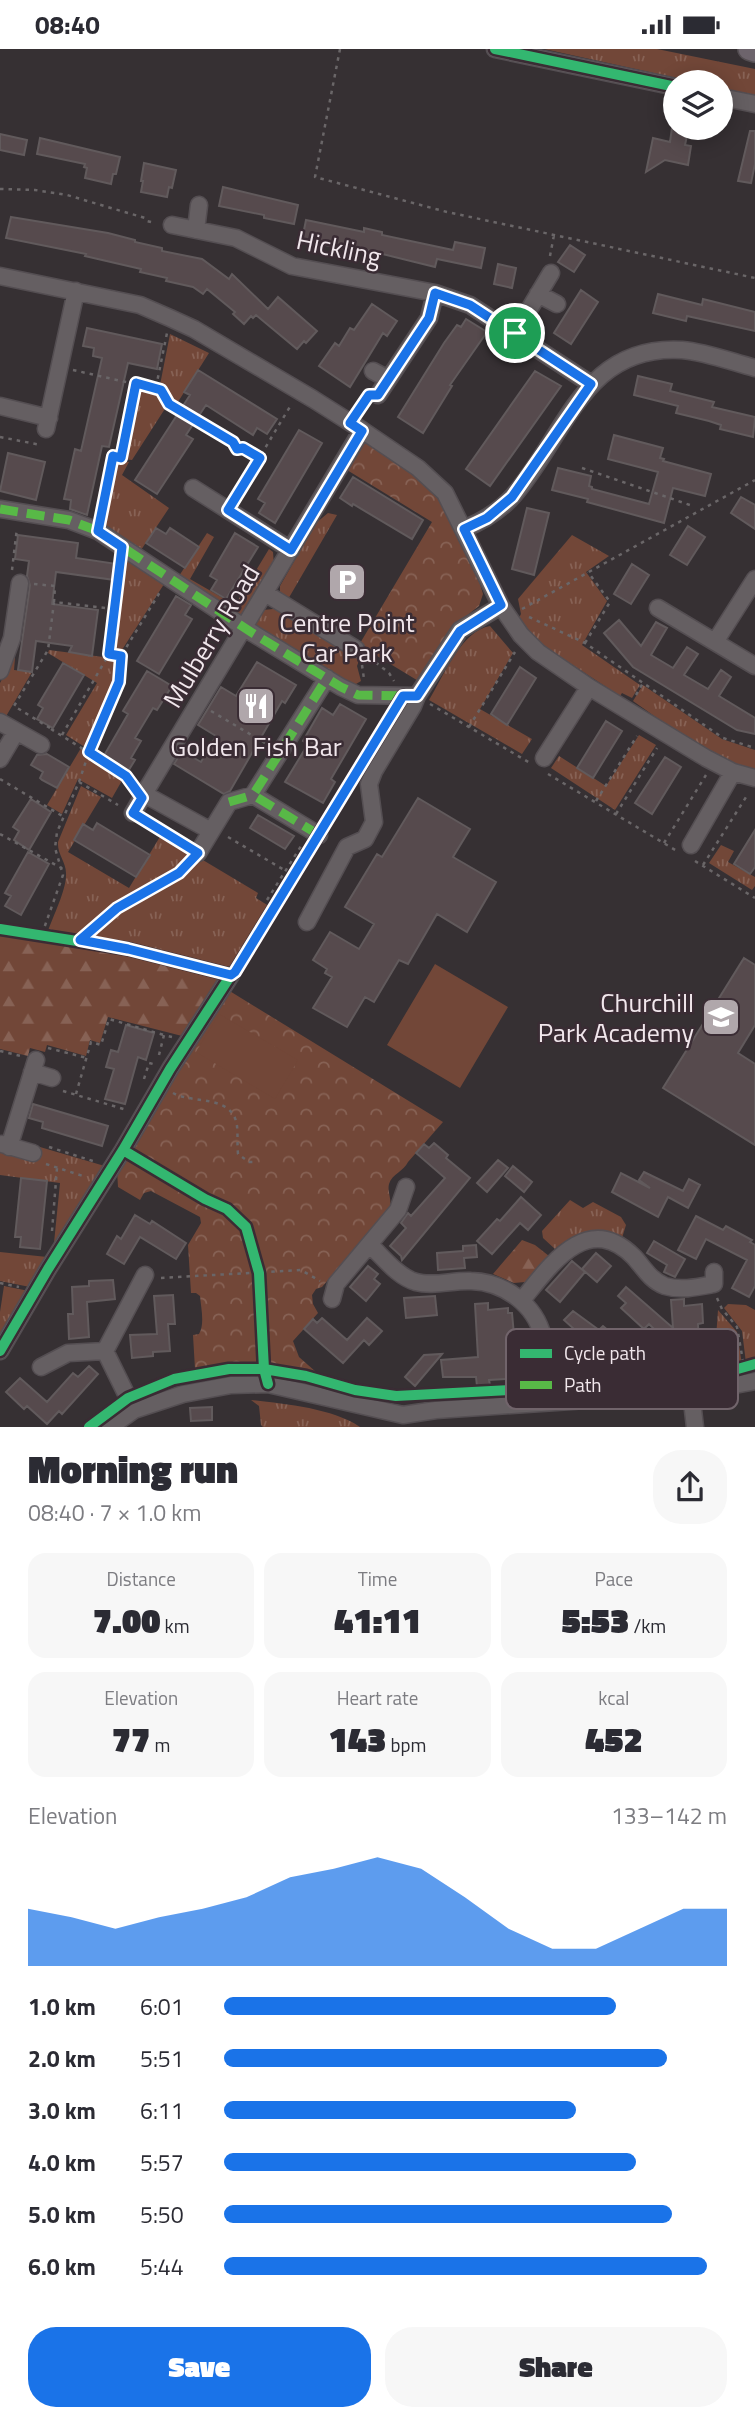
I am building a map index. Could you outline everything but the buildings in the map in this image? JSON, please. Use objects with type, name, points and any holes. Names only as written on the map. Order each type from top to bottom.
[{"type":"main road","points":[[749,49],[755,51]]},
{"type":"street","points":[[495,49],[663,84]]},
{"type":"street","points":[[733,99],[755,104]]},
{"type":"street","points":[[196,230],[200,205]]},
{"type":"street","name":"Hickling","points":[[172,225],[236,239],[292,266],[435,293],[470,305],[591,384]]},
{"type":"street","points":[[515,333],[551,273]]},
{"type":"street","points":[[0,276],[140,305],[194,329],[418,468],[445,493],[501,605],[521,635],[538,652],[589,687],[753,784]]},
{"type":"street","points":[[0,406],[48,423],[76,291]]},
{"type":"street","points":[[378,395],[429,318],[435,293]]},
{"type":"street","points":[[538,294],[557,304]]},
{"type":"street","points":[[464,529],[487,518],[512,497],[591,384],[616,364],[642,352],[683,350],[755,368]]},
{"type":"street","points":[[373,371],[388,379]]},
{"type":"street","name":"Mulberry Road","points":[[133,813],[362,431]]},
{"type":"street","points":[[193,488],[291,550]]},
{"type":"street","points":[[0,509],[69,520],[98,531],[246,627],[358,695],[415,698]]},
{"type":"street","points":[[715,642],[755,579]]},
{"type":"street","points":[[0,671],[12,638],[20,583]]},
{"type":"street","points":[[265,593],[360,651]]},
{"type":"street","points":[[307,922],[347,847],[365,839],[374,822],[369,785],[374,771],[414,706],[415,698],[460,631],[501,605]]},
{"type":"street","points":[[658,608],[755,666]]},
{"type":"street","points":[[198,853],[229,802],[253,795],[327,678]]},
{"type":"street","points":[[544,758],[589,687]]},
{"type":"street","points":[[0,722],[41,745]]},
{"type":"street","points":[[0,759],[16,732]]},
{"type":"street","points":[[690,854],[733,772]]},
{"type":"street","points":[[253,795],[315,832]]},
{"type":"street","points":[[143,796],[212,830]]},
{"type":"street","points":[[0,1351],[160,1086],[231,975]]},
{"type":"street","points":[[33,1153],[4,1145],[34,1066],[52,1078]]},
{"type":"street","points":[[334,1291],[398,1210],[406,1188]]},
{"type":"street","points":[[522,1300],[559,1256],[577,1243],[598,1238],[621,1247],[634,1257],[651,1278],[666,1286],[688,1289],[714,1284]]},
{"type":"street","points":[[370,1245],[404,1276],[417,1282],[471,1281],[488,1283],[506,1290],[522,1300],[540,1329]]},
{"type":"street","points":[[105,1351],[145,1275]]},
{"type":"street","points":[[41,1367],[68,1353],[105,1351]]},
{"type":"street","points":[[105,1351],[134,1410]]},
{"type":"street","points":[[110,1427],[134,1410],[183,1394],[231,1385],[268,1384],[403,1421],[425,1411],[506,1405]]},
{"type":"street","points":[[693,1409],[695,1427]]},
{"type":"path","points":[[340,49],[315,177],[447,212],[755,278]]},
{"type":"path","points":[[0,189],[35,190],[66,195],[145,218],[146,221],[172,225]]},
{"type":"path","points":[[551,273],[549,265],[554,235]]},
{"type":"path","points":[[156,387],[167,330]]},
{"type":"path","points":[[60,367],[156,387],[166,395],[169,404],[233,442],[237,449],[243,448],[260,458]]},
{"type":"path","points":[[98,531],[113,456],[121,458],[136,383]]},
{"type":"path","points":[[228,510],[292,404]]},
{"type":"path","points":[[0,437],[44,446],[48,423]]},
{"type":"path","points":[[582,468],[690,505]]},
{"type":"path","points":[[754,481],[520,610],[585,643],[723,738],[755,748]]},
{"type":"path","points":[[19,513],[10,579],[20,583],[55,586],[48,650],[14,706],[126,776],[143,796]]},
{"type":"path","points":[[62,735],[109,654],[122,547]]},
{"type":"path","points":[[585,643],[610,602],[589,572]]},
{"type":"path","points":[[55,936],[37,933],[61,886],[63,869],[55,842],[119,682],[121,656],[169,577]]},
{"type":"path","points":[[54,601],[114,609]]},
{"type":"path","points":[[360,651],[363,678],[374,697]]},
{"type":"path","points":[[360,651],[389,673],[415,698],[469,727],[664,843],[690,854],[703,866],[755,898]]},
{"type":"path","points":[[469,727],[515,652]]},
{"type":"path","points":[[199,704],[281,751]]},
{"type":"path","points":[[41,745],[51,728]]},
{"type":"path","points":[[595,802],[639,733]]},
{"type":"path","points":[[616,814],[659,745]]},
{"type":"path","points":[[664,843],[706,775]]},
{"type":"path","points":[[0,779],[64,817]]},
{"type":"path","points":[[79,782],[198,853],[179,873],[117,908],[80,940]]},
{"type":"path","points":[[703,866],[753,784]]},
{"type":"path","points":[[212,830],[286,871]]},
{"type":"path","points":[[271,904],[286,871],[315,832]]},
{"type":"path","points":[[271,904],[315,832]]},
{"type":"path","points":[[0,834],[63,869]]},
{"type":"path","points":[[67,938],[92,942]]},
{"type":"path","points":[[76,1094],[92,1042],[101,1045],[109,1019],[164,1035]]},
{"type":"path","points":[[0,1051],[34,1066],[46,1054],[48,1047],[87,1058]]},
{"type":"path","points":[[52,1078],[54,1089],[143,1117]]},
{"type":"path","points":[[160,1086],[178,1096],[223,1106],[232,1113],[237,1125],[239,1154],[255,1162]]},
{"type":"path","points":[[104,1182],[33,1160],[33,1153],[39,1144],[113,1167]]},
{"type":"path","points":[[51,1231],[57,1168]]},
{"type":"path","points":[[145,1275],[163,1278],[257,1267],[301,1270],[334,1291]]},
{"type":"path","points":[[257,1267],[260,1287]]},
{"type":"path","points":[[714,1284],[722,1309],[738,1329]]},
{"type":"path","points":[[738,1330],[749,1366]]},
{"type":"green space","points":[[544,49],[657,49],[755,69],[755,95],[733,90],[733,70],[663,70],[663,75]]},
{"type":"green space","points":[[170,334],[209,353],[176,405],[160,385]]},
{"type":"green space","points":[[137,385],[160,391],[168,404],[132,460],[123,459]]},
{"type":"green space","points":[[364,442],[429,484],[478,577],[483,594],[479,606],[460,621],[420,682],[359,645],[432,522],[347,470]]},
{"type":"green space","points":[[114,459],[129,462],[122,475],[169,508],[141,550],[100,525]]},
{"type":"green space","points":[[328,513],[337,515],[287,601],[280,594],[280,586],[316,523]]},
{"type":"green space","points":[[207,533],[214,537],[190,579],[235,605],[269,549],[273,552],[274,566],[243,618],[179,576]]},
{"type":"green space","points":[[572,535],[609,556],[586,572],[607,601],[582,645],[640,685],[632,698],[622,693],[620,696],[539,643],[519,618],[521,614],[518,599]]},
{"type":"green space","points":[[123,552],[166,581],[120,653],[115,686],[88,749],[66,735],[97,683],[48,653],[49,650],[111,658]]},
{"type":"green space","points":[[263,610],[282,610],[361,655],[357,666],[361,681],[356,684],[344,683],[253,627]]},
{"type":"green space","points":[[490,626],[513,653],[480,709],[532,739],[522,754],[429,700],[462,645],[480,629]]},
{"type":"green space","points":[[13,658],[14,670],[32,672],[5,718],[0,715],[0,683]]},
{"type":"green space","points":[[643,685],[722,739],[755,750],[755,769],[707,751],[633,701]]},
{"type":"green space","points":[[639,735],[656,745],[615,810],[551,768],[559,756],[606,786]]},
{"type":"green space","points":[[81,748],[124,777],[112,798],[78,779],[62,814],[47,805]]},
{"type":"green space","points":[[81,786],[101,797],[68,852],[129,888],[161,835],[258,893],[256,898],[272,908],[233,971],[48,931],[66,879],[66,869],[58,842]]},
{"type":"green space","points":[[721,845],[734,851],[728,862],[755,877],[752,890],[709,863]]},
{"type":"green space","points":[[0,931],[161,959],[214,971],[218,978],[186,1037],[108,1017],[100,1043],[90,1040],[86,1056],[47,1045],[45,1052],[30,1048],[28,1056],[0,1049]]},
{"type":"green space","points":[[435,964],[508,1007],[460,1088],[387,1045]]},
{"type":"green space","points":[[228,990],[443,1122],[391,1181],[390,1208],[322,1287],[316,1289],[312,1295],[318,1313],[293,1341],[299,1357],[316,1372],[255,1365],[195,1369],[193,1335],[199,1334],[202,1316],[200,1296],[191,1293],[188,1245],[201,1223],[200,1217],[151,1191],[144,1193],[140,1200],[118,1187],[117,1170]]},
{"type":"green space","points":[[219,1014],[298,1060],[275,1099],[196,1052]]},
{"type":"green space","points":[[40,1147],[108,1167],[53,1253],[60,1183],[0,1175],[0,1148],[38,1158]]},
{"type":"green space","points":[[570,1200],[583,1208],[593,1202],[621,1217],[626,1225],[622,1238],[604,1233],[587,1233],[570,1238],[555,1249],[543,1238],[542,1231]]},
{"type":"green space","points":[[522,1240],[535,1245],[549,1256],[525,1282],[514,1283],[493,1274]]},
{"type":"green space","points":[[0,1252],[47,1257],[30,1287],[0,1281]]},
{"type":"green space","points":[[4,1286],[29,1291],[0,1338],[0,1312]]},
{"type":"green space","points":[[728,1304],[746,1305],[755,1310],[755,1360],[746,1363],[742,1331],[724,1308]]},
{"type":"green space","points":[[718,1310],[734,1329],[717,1329]]},
{"type":"green space","points":[[738,1339],[742,1365],[738,1366]]},
{"type":"green space","points":[[755,1367],[755,1374],[738,1378],[738,1371]]},
{"type":"green space","points":[[251,1400],[322,1411],[360,1427],[263,1427],[259,1406]]},
{"type":"marked path","points":[[0,509],[69,520],[98,531],[254,634],[358,695],[417,696]]},
{"type":"marked path","points":[[319,835],[253,795],[327,678]]},
{"type":"marked path","points":[[229,802],[253,795]]},
{"type":"cycle path","points":[[495,49],[663,84]]},
{"type":"cycle path","points":[[0,1351],[170,1069],[235,972],[403,696]]},
{"type":"cycle path","points":[[0,929],[128,949],[231,975]]},
{"type":"cycle path","points":[[123,1150],[205,1199],[227,1209],[246,1227],[259,1273],[264,1369],[268,1384]]},
{"type":"cycle path","points":[[738,1369],[755,1364]]},
{"type":"cycle path","points":[[89,1427],[128,1398],[174,1379],[229,1369],[264,1369],[306,1376],[355,1390],[396,1396],[506,1390]]},
{"type":"place","name":"Centre Point Car Park","points":[[347,582]]},
{"type":"place","name":"Golden Fish Bar","points":[[256,706]]},
{"type":"place","name":"Churchill Park Academy","points":[[721,1017]]},
{"type":"route","points":[[435,293],[470,305],[515,333],[591,384],[512,497],[487,518],[464,529],[501,605],[475,619],[460,631],[417,696],[403,696],[235,972],[231,975],[215,969],[80,940],[117,908],[179,873],[198,853],[133,813],[142,798],[126,776],[89,752],[97,728],[119,682],[121,656],[109,654],[122,547],[98,531],[113,456],[121,458],[136,383],[161,390],[169,404],[233,442],[237,449],[243,448],[260,458],[228,510],[291,550],[362,431],[350,423],[369,395],[378,395],[429,318],[435,293]]}]
